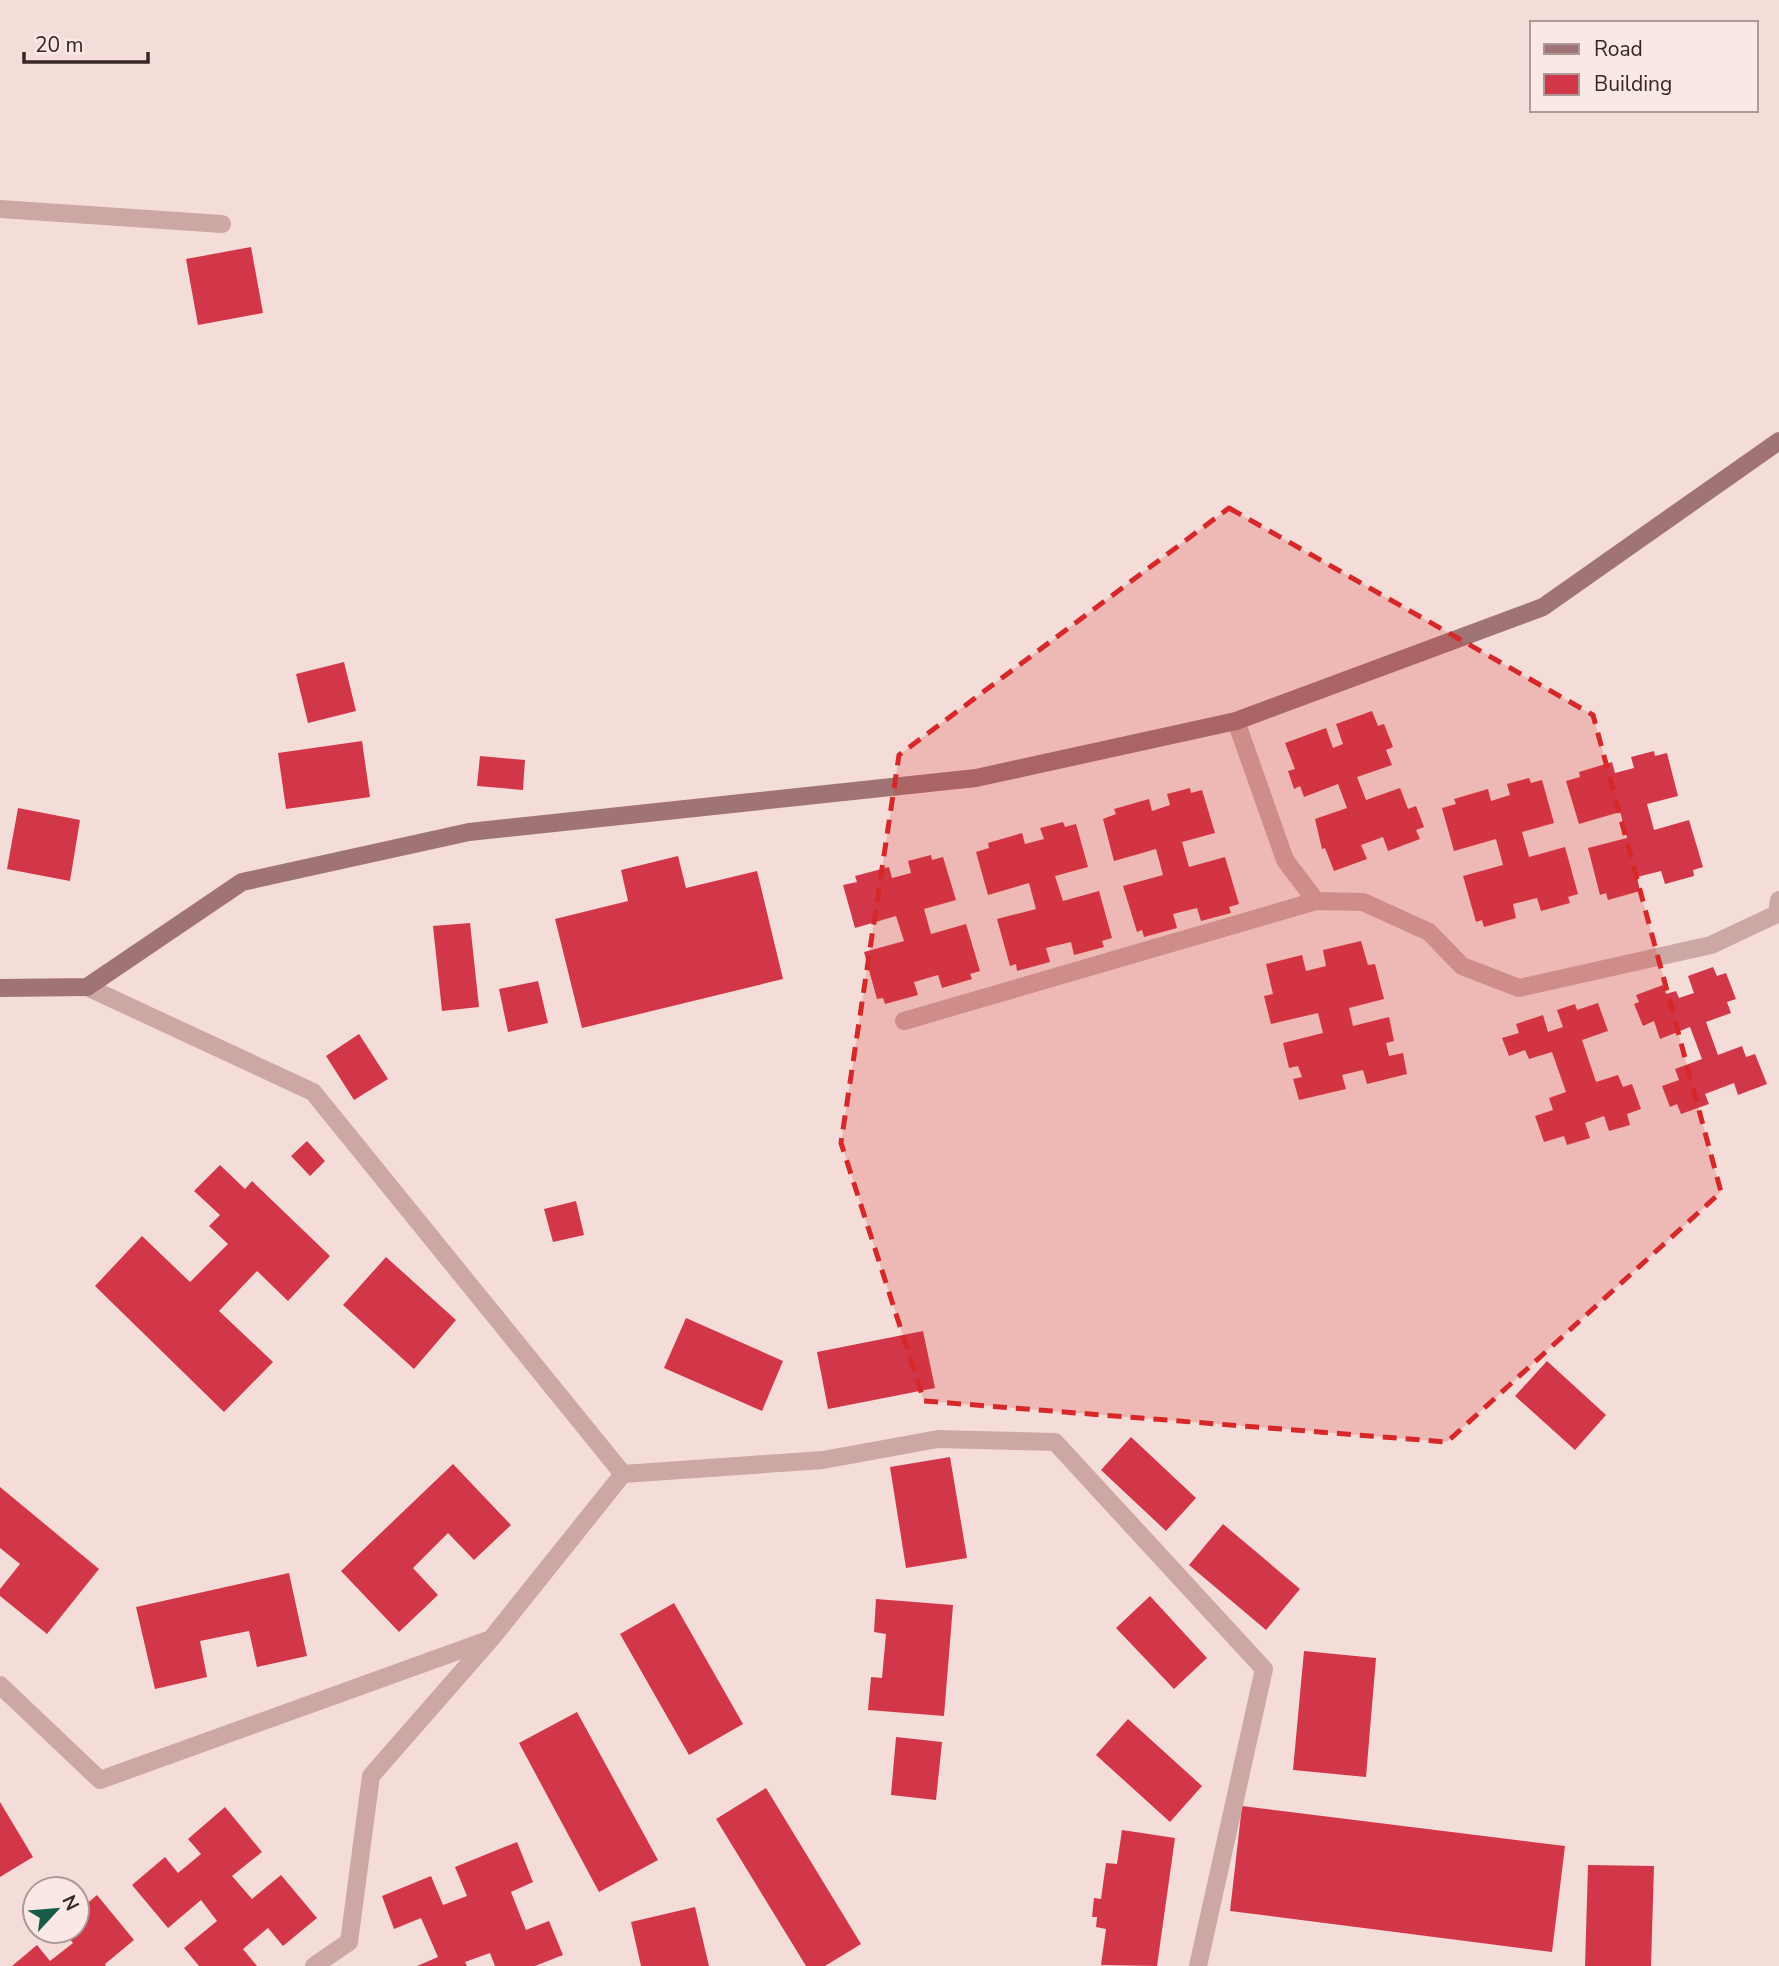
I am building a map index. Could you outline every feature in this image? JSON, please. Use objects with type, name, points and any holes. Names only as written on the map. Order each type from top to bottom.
[{"type":"street","points":[[0,208],[222,224]]},
{"type":"street","points":[[87,987],[242,882],[469,832],[976,778],[1236,721],[1543,607],[1779,441]]},
{"type":"street","points":[[1236,721],[1285,860],[1316,901]]},
{"type":"street","points":[[904,1021],[1316,901],[1363,902],[1429,932],[1462,966],[1519,988],[1711,946],[1777,914],[1779,901]]},
{"type":"street","points":[[0,988],[87,987],[313,1092],[623,1474]]},
{"type":"street","points":[[314,1966],[349,1942],[371,1776],[491,1639],[623,1474],[823,1460],[938,1439],[1055,1442],[1264,1670],[1198,1966]]},
{"type":"street","points":[[0,1685],[100,1780],[491,1639]]},
{"type":"highlighted area","points":[[1229,508],[1593,715],[1721,1192],[1447,1442],[924,1401],[841,1143],[899,755]]},
{"type":"building","points":[[251,247],[263,313],[198,325],[186,259]]},
{"type":"building","points":[[344,662],[356,711],[308,723],[296,674]]},
{"type":"building","points":[[1372,711],[1378,726],[1384,724],[1393,747],[1386,750],[1392,765],[1357,777],[1366,800],[1400,788],[1408,809],[1416,806],[1424,827],[1416,830],[1420,839],[1388,851],[1383,837],[1361,845],[1367,859],[1334,871],[1325,848],[1322,849],[1315,819],[1347,808],[1338,784],[1304,797],[1300,786],[1294,789],[1288,771],[1295,769],[1285,743],[1326,728],[1333,748],[1343,744],[1336,724]]},
{"type":"building","points":[[362,741],[370,797],[286,809],[278,753]]},
{"type":"building","points":[[1654,751],[1655,756],[1667,753],[1678,796],[1647,804],[1654,830],[1689,820],[1703,867],[1693,870],[1694,876],[1665,884],[1661,871],[1637,877],[1640,891],[1608,900],[1606,893],[1600,895],[1588,848],[1627,838],[1620,812],[1579,824],[1566,781],[1580,777],[1579,772],[1612,762],[1615,773],[1634,768],[1631,757]]},
{"type":"building","points":[[480,756],[525,760],[523,790],[477,786]]},
{"type":"building","points":[[1529,778],[1531,783],[1542,780],[1554,823],[1522,832],[1529,857],[1565,847],[1578,894],[1568,897],[1570,903],[1541,911],[1537,898],[1513,904],[1516,918],[1484,927],[1482,920],[1476,922],[1463,876],[1503,865],[1496,839],[1454,851],[1442,808],[1456,804],[1454,799],[1488,789],[1491,801],[1510,795],[1507,784]]},
{"type":"building","points":[[1190,788],[1191,793],[1202,790],[1215,833],[1182,842],[1189,867],[1225,857],[1239,904],[1229,907],[1231,913],[1201,921],[1197,908],[1173,914],[1177,928],[1144,937],[1142,930],[1137,932],[1123,886],[1163,875],[1156,849],[1114,861],[1103,819],[1116,814],[1114,809],[1149,799],[1152,811],[1170,805],[1167,794]]},
{"type":"building","points":[[18,808],[80,820],[70,881],[7,869]]},
{"type":"building","points":[[1063,822],[1065,827],[1076,824],[1088,867],[1055,876],[1063,901],[1099,891],[1112,938],[1102,941],[1104,947],[1074,955],[1071,942],[1046,948],[1050,962],[1017,971],[1016,964],[1010,966],[997,919],[1036,909],[1029,883],[988,895],[976,852],[989,848],[988,843],[1022,833],[1025,844],[1044,839],[1040,828]]},
{"type":"building","points":[[931,855],[932,860],[943,857],[956,900],[924,909],[931,934],[966,924],[980,971],[970,974],[972,979],[942,988],[938,975],[914,982],[918,995],[885,1004],[883,998],[877,999],[864,952],[904,941],[896,916],[855,928],[843,885],[857,882],[855,876],[889,867],[892,878],[911,873],[908,861]]},
{"type":"building","points":[[678,856],[686,888],[757,871],[783,979],[582,1028],[555,919],[628,901],[621,870]]},
{"type":"building","points":[[470,923],[479,1007],[442,1011],[433,926]]},
{"type":"building","points":[[1361,941],[1368,965],[1375,964],[1384,999],[1349,1008],[1353,1026],[1389,1017],[1394,1041],[1386,1043],[1389,1056],[1403,1053],[1407,1074],[1367,1084],[1363,1070],[1342,1075],[1346,1089],[1299,1100],[1293,1079],[1302,1077],[1298,1066],[1289,1068],[1283,1043],[1323,1033],[1318,1013],[1271,1024],[1264,996],[1273,994],[1266,964],[1302,955],[1306,971],[1326,966],[1323,950]]},
{"type":"building","points":[[1713,967],[1717,976],[1726,973],[1736,999],[1727,1002],[1731,1013],[1706,1022],[1718,1055],[1742,1046],[1746,1057],[1755,1054],[1767,1084],[1738,1095],[1734,1083],[1705,1094],[1709,1104],[1681,1114],[1677,1104],[1670,1107],[1662,1086],[1679,1080],[1675,1069],[1702,1059],[1690,1027],[1660,1039],[1654,1021],[1643,1026],[1634,1004],[1639,1002],[1636,995],[1663,985],[1666,994],[1676,991],[1679,998],[1694,993],[1688,976]]},
{"type":"building","points":[[538,981],[548,1023],[508,1032],[499,989]]},
{"type":"building","points":[[1598,1003],[1608,1031],[1582,1040],[1596,1082],[1618,1075],[1623,1087],[1632,1084],[1641,1109],[1627,1114],[1630,1125],[1609,1131],[1604,1116],[1585,1123],[1590,1138],[1567,1145],[1564,1136],[1544,1142],[1535,1116],[1553,1110],[1549,1098],[1566,1092],[1552,1052],[1529,1059],[1525,1050],[1509,1056],[1502,1038],[1519,1033],[1516,1024],[1543,1015],[1548,1032],[1563,1027],[1557,1010],[1575,1004],[1577,1010]]},
{"type":"building","points":[[359,1034],[388,1079],[354,1100],[326,1056]]},
{"type":"building","points":[[307,1141],[325,1161],[310,1176],[291,1156]]},
{"type":"building","points":[[220,1165],[245,1189],[252,1181],[330,1256],[288,1301],[257,1271],[219,1311],[273,1362],[224,1412],[95,1286],[142,1236],[190,1282],[228,1244],[209,1226],[220,1215],[194,1191]]},
{"type":"building","points":[[576,1201],[584,1235],[553,1242],[544,1209]]},
{"type":"building","points":[[386,1257],[456,1320],[414,1369],[343,1305]]},
{"type":"building","points":[[686,1318],[783,1361],[762,1411],[664,1368]]},
{"type":"building","points":[[923,1331],[935,1388],[828,1409],[817,1352]]},
{"type":"building","points":[[1547,1361],[1606,1415],[1575,1450],[1515,1396]]},
{"type":"building","points":[[1131,1437],[1196,1498],[1166,1531],[1101,1470]]},
{"type":"building","points":[[950,1457],[967,1558],[906,1568],[890,1467]]},
{"type":"building","points":[[453,1464],[511,1525],[474,1560],[448,1533],[413,1568],[438,1595],[399,1632],[341,1571]]},
{"type":"building","points":[[0,1487],[99,1569],[47,1634],[0,1596],[0,1589],[20,1564],[0,1548]]},
{"type":"building","points":[[1223,1524],[1300,1589],[1266,1630],[1189,1565]]},
{"type":"building","points":[[289,1573],[307,1656],[257,1667],[249,1631],[200,1641],[207,1677],[155,1689],[136,1607]]},
{"type":"building","points":[[1150,1596],[1207,1658],[1174,1689],[1116,1628]]},
{"type":"building","points":[[876,1599],[953,1605],[944,1716],[868,1710],[871,1677],[882,1678],[886,1634],[874,1632]]},
{"type":"building","points":[[674,1603],[743,1724],[689,1755],[620,1634]]},
{"type":"building","points":[[1304,1651],[1376,1658],[1366,1777],[1293,1770]]},
{"type":"building","points":[[577,1712],[658,1860],[599,1892],[519,1743]]},
{"type":"building","points":[[1128,1719],[1202,1786],[1170,1822],[1096,1755]]},
{"type":"building","points":[[896,1737],[942,1742],[936,1800],[891,1795]]},
{"type":"building","points":[[766,1788],[861,1944],[825,1966],[806,1966],[716,1819]]},
{"type":"building","points":[[0,1802],[33,1857],[0,1877]]},
{"type":"building","points":[[1242,1806],[1565,1846],[1552,1952],[1230,1911]]},
{"type":"building","points":[[225,1807],[262,1852],[232,1876],[252,1899],[281,1875],[317,1918],[283,1946],[268,1928],[243,1949],[257,1966],[199,1966],[184,1948],[217,1921],[201,1900],[168,1928],[132,1885],[165,1857],[178,1873],[201,1854],[188,1839]]},
{"type":"building","points":[[1122,1830],[1175,1838],[1157,1966],[1101,1965],[1106,1929],[1096,1927],[1097,1917],[1092,1917],[1094,1898],[1101,1899],[1106,1863],[1117,1864]]},
{"type":"building","points":[[517,1842],[533,1882],[511,1892],[526,1930],[549,1921],[563,1955],[535,1966],[495,1966],[490,1953],[465,1962],[467,1966],[417,1966],[438,1957],[421,1918],[394,1929],[382,1896],[431,1876],[443,1905],[467,1896],[455,1867]]},
{"type":"building","points":[[1588,1865],[1654,1866],[1651,1966],[1585,1966]]},
{"type":"building","points":[[97,1895],[134,1940],[105,1964],[106,1966],[12,1966],[37,1945],[50,1961],[70,1945],[91,1945],[91,1900]]},
{"type":"building","points":[[695,1907],[709,1966],[641,1966],[631,1922]]}]
